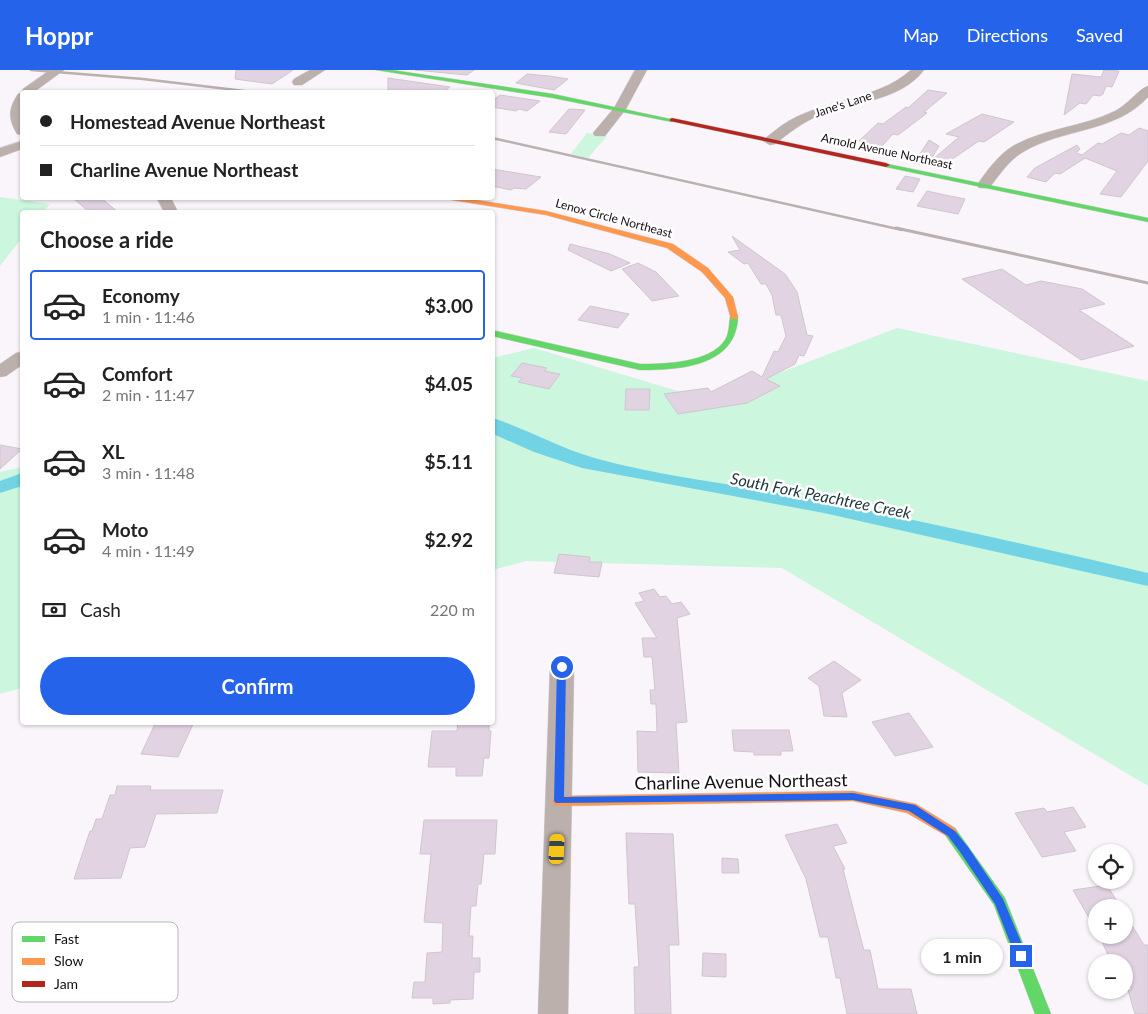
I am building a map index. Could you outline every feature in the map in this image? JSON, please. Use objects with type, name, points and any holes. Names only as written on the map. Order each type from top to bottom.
[{"type":"street","points":[[30,90],[58,70]]},
{"type":"street","points":[[298,82],[319,70]]},
{"type":"street","name":"Arnold Avenue Northeast","points":[[379,70],[553,96],[620,109],[1148,220]]},
{"type":"street","points":[[600,133],[620,109],[641,70]]},
{"type":"street","name":"Jane's Lane","points":[[770,141],[805,117],[890,88],[909,79],[918,70]]},
{"type":"street","points":[[984,185],[1008,156],[1017,150],[1047,137],[1114,116],[1141,100],[1148,90]]},
{"type":"street","points":[[20,101],[15,114],[16,123],[20,128]]},
{"type":"street","points":[[0,153],[20,146]]},
{"type":"street","name":"Lenox Circle Northeast","points":[[465,200],[546,213],[670,246],[705,270],[729,296],[734,312],[734,323],[728,343],[715,353],[694,361],[662,368],[640,367],[495,334]]},
{"type":"street","points":[[0,372],[20,358]]},
{"type":"street","points":[[553,1014],[562,667]]},
{"type":"street","name":"Charline Avenue Northeast","points":[[559,801],[853,796],[911,808],[951,833],[1000,902],[1043,1014]]},
{"type":"green space","points":[[587,133],[607,136],[588,158],[571,154]]},
{"type":"green space","points":[[0,197],[50,204],[45,210],[20,210],[20,241],[0,266]]},
{"type":"green space","points":[[897,328],[1148,381],[1148,786],[782,568],[526,561],[495,569],[495,358],[534,348],[708,400]]},
{"type":"green space","points":[[20,467],[20,689],[0,694],[0,472]]},
{"type":"water","points":[[495,419],[570,450],[598,459],[649,471],[776,492],[845,506],[1105,563],[1148,573],[1148,586],[824,513],[582,468],[534,452],[495,435]]},
{"type":"water","points":[[20,474],[20,487],[0,493],[0,481]]},
{"type":"building","points":[[236,70],[293,70],[272,84],[235,79]]},
{"type":"building","points":[[415,70],[474,70],[467,75]]},
{"type":"building","points":[[1104,70],[1119,71],[1112,87],[1106,86],[1103,94],[1100,96],[1093,95],[1086,104],[1080,103],[1064,115],[1072,74],[1101,77]]},
{"type":"building","points":[[527,74],[568,79],[554,90],[516,83]]},
{"type":"building","points":[[388,78],[450,87],[446,90],[388,90]]},
{"type":"building","points":[[928,90],[947,93],[924,112],[927,113],[898,135],[893,134],[882,146],[859,141],[878,123],[883,124],[906,107],[908,108]]},
{"type":"building","points":[[500,95],[540,101],[527,111],[519,109],[516,111],[495,108],[495,99]]},
{"type":"building","points":[[569,109],[585,110],[566,134],[549,132]]},
{"type":"building","points":[[982,114],[1014,122],[984,142],[979,141],[939,168],[932,160],[959,137],[946,134]]},
{"type":"building","points":[[1139,128],[1148,131],[1148,161],[1121,197],[1100,194],[1117,171],[1085,158],[1060,174],[1055,173],[1046,182],[1027,177],[1035,168],[1077,145],[1080,149],[1076,153],[1082,155],[1098,143],[1102,144],[1121,133],[1129,135]]},
{"type":"building","points":[[929,140],[939,146],[927,166],[914,163]]},
{"type":"building","points":[[495,169],[541,177],[526,189],[514,188],[511,190],[495,187]]},
{"type":"building","points":[[905,176],[920,179],[913,192],[896,189]]},
{"type":"building","points":[[927,191],[965,199],[958,214],[917,206]]},
{"type":"building","points":[[75,200],[103,200],[116,210],[87,210]]},
{"type":"building","points":[[732,236],[785,274],[797,292],[807,335],[813,336],[804,356],[799,355],[795,364],[766,379],[780,386],[747,403],[678,414],[664,394],[708,388],[711,392],[752,371],[762,377],[774,351],[778,352],[786,336],[781,315],[776,315],[772,295],[766,284],[761,284],[748,263],[744,264],[728,252],[740,250]]},
{"type":"building","points":[[570,244],[610,254],[630,263],[611,271],[568,250]]},
{"type":"building","points":[[638,263],[656,272],[679,296],[652,301],[622,269]]},
{"type":"building","points":[[1002,269],[1026,285],[1041,281],[1082,289],[1105,304],[1079,310],[1134,346],[1081,360],[962,279]]},
{"type":"building","points":[[590,306],[629,314],[618,328],[578,320]]},
{"type":"building","points":[[522,363],[547,368],[544,371],[560,374],[549,389],[518,382],[522,378],[511,376]]},
{"type":"building","points":[[626,389],[650,389],[649,410],[625,410]]},
{"type":"building","points":[[0,445],[20,449],[20,451],[0,469]]},
{"type":"building","points":[[559,554],[590,557],[589,562],[602,562],[599,577],[554,573]]},
{"type":"building","points":[[654,589],[660,597],[666,596],[672,604],[681,602],[690,614],[677,618],[687,722],[676,723],[679,773],[638,772],[637,731],[657,732],[656,704],[651,704],[650,690],[655,690],[652,657],[644,657],[642,638],[657,638],[635,603],[644,601],[639,593]]},
{"type":"building","points":[[834,661],[861,680],[842,693],[847,717],[824,716],[819,686],[808,678]]},
{"type":"building","points":[[909,713],[933,747],[895,756],[872,722]]},
{"type":"building","points":[[155,725],[193,725],[178,757],[141,754]]},
{"type":"building","points":[[458,725],[489,725],[489,731],[491,731],[489,758],[484,758],[482,776],[456,776],[456,767],[428,767],[432,731],[457,731]]},
{"type":"building","points":[[732,730],[789,730],[793,751],[781,751],[781,755],[754,755],[754,752],[734,751]]},
{"type":"building","points":[[117,786],[151,786],[150,790],[223,790],[217,813],[156,814],[145,847],[130,848],[121,878],[74,879],[90,831],[92,831],[96,819],[102,819],[110,795],[115,795]]},
{"type":"building","points":[[1073,807],[1086,827],[1064,832],[1076,851],[1042,857],[1015,813],[1044,808],[1047,812]]},
{"type":"building","points":[[424,820],[497,820],[495,854],[484,854],[481,884],[478,884],[476,906],[471,906],[469,936],[473,936],[472,958],[480,958],[480,972],[474,972],[473,999],[450,1000],[450,1003],[433,1004],[433,998],[412,998],[414,982],[425,982],[427,953],[442,952],[443,923],[424,922],[431,854],[420,854]]},
{"type":"building","points":[[837,824],[847,843],[833,846],[845,869],[843,869],[863,947],[864,950],[870,950],[878,989],[911,989],[917,1014],[847,1014],[840,978],[836,978],[828,937],[820,937],[806,879],[785,835]]},
{"type":"building","points":[[626,833],[673,834],[679,945],[669,945],[671,1014],[635,1014],[634,967],[639,967],[635,904],[629,904]]},
{"type":"building","points":[[722,858],[738,859],[739,873],[722,873]]},
{"type":"building","points":[[1088,888],[1109,889],[1116,899],[1088,899],[1088,916],[1073,890]]},
{"type":"building","points":[[1133,927],[1144,945],[1148,945],[1148,1014],[1135,1014],[1131,999],[1133,999],[1133,954],[1108,954],[1103,944],[1133,944]]},
{"type":"building","points":[[703,953],[726,954],[726,977],[702,976]]},
{"type":"railway","points":[[31,70],[143,79],[236,90]]},
{"type":"railway","points":[[495,139],[902,230]]},
{"type":"railway","points":[[896,228],[1148,283]]},
{"type":"traffic: fast","points":[[379,70],[553,96],[672,120]]},
{"type":"traffic: fast","points":[[886,165],[1148,220]]},
{"type":"traffic: fast","points":[[495,334],[640,367],[661,367],[699,360],[720,350],[730,338],[734,317]]},
{"type":"traffic: fast","points":[[950,832],[1000,902],[1043,1014]]},
{"type":"traffic: slow","points":[[465,200],[546,213],[670,246],[705,270],[729,297],[734,317]]},
{"type":"traffic: slow","points":[[559,801],[853,796],[911,808],[950,832]]},
{"type":"traffic: jam","points":[[672,120],[886,165]]},
{"type":"route","points":[[562,667],[559,801],[853,796],[911,808],[951,833],[964,850],[1000,902],[1021,956]]},
{"type":"water label","name":"South Fork Peachtree Creek","points":[[821,495]]}]
